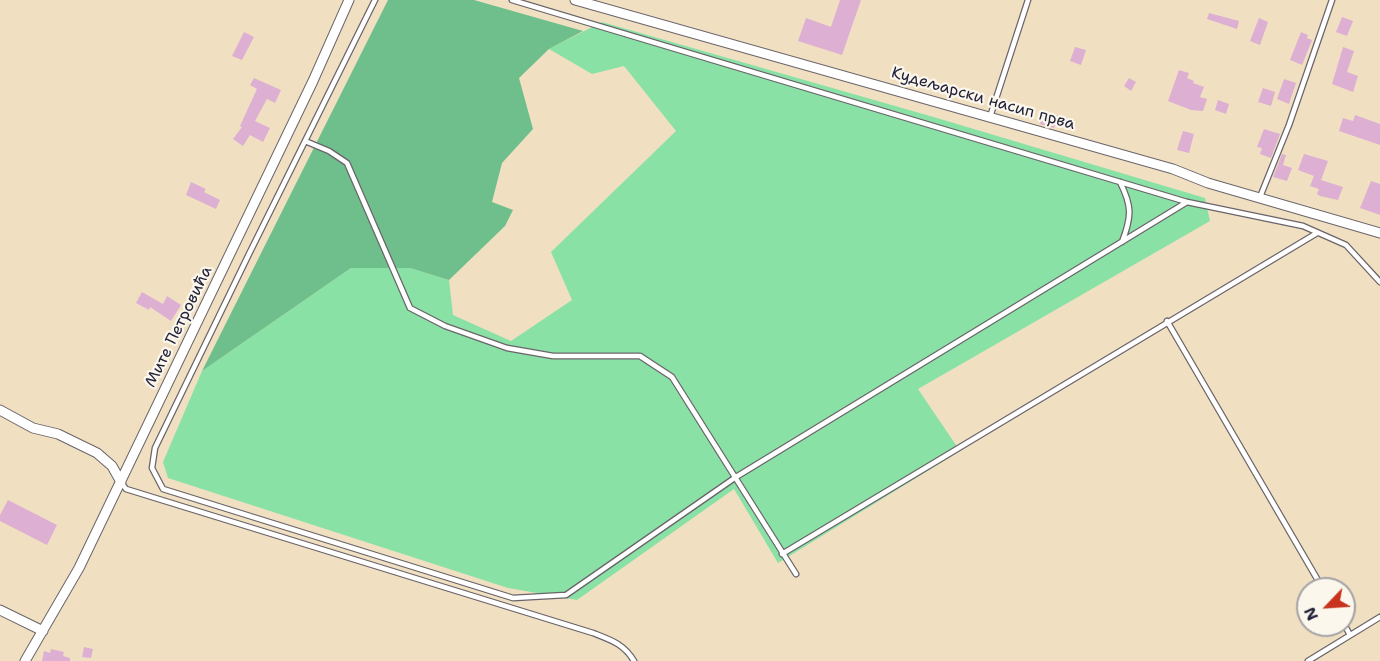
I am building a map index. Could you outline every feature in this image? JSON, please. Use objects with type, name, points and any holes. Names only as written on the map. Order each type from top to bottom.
[{"type":"street","name":"Мите Петровића","points":[[25,661],[80,568],[313,81],[349,0]]},
{"type":"street","name":"Кудељарски насип прва","points":[[575,0],[1173,169],[1208,183],[1380,233]]},
{"type":"street","points":[[0,410],[33,428],[58,434],[97,453],[112,466],[121,482]]},
{"type":"street","points":[[0,610],[43,631]]},
{"type":"lane","points":[[375,0],[155,448],[152,468],[163,489],[513,598],[566,595],[736,477],[1187,202]]},
{"type":"lane","points":[[512,0],[1187,202],[1303,226],[1346,245],[1380,282]]},
{"type":"lane","points":[[990,117],[1028,0]]},
{"type":"lane","points":[[1260,197],[1289,125],[1332,0]]},
{"type":"lane","points":[[305,141],[329,151],[347,164],[410,308],[444,326],[507,348],[553,356],[640,356],[672,377],[796,574]]},
{"type":"lane","points":[[1120,181],[1129,200],[1130,221],[1122,242]]},
{"type":"lane","points":[[782,554],[1317,232]]},
{"type":"lane","points":[[1167,321],[1316,577]]},
{"type":"lane","points":[[121,482],[126,489],[593,633],[619,643],[629,652],[634,661]]},
{"type":"lane","points":[[1356,631],[1380,617]]},
{"type":"lane","points":[[1308,661],[1347,637]]},
{"type":"green space","points":[[388,0],[474,0],[583,31],[549,49],[519,78],[533,129],[502,163],[492,202],[513,210],[505,226],[449,280],[410,268],[351,268],[202,371]]},
{"type":"green space","points":[[602,22],[1205,198],[1210,221],[918,389],[960,451],[778,563],[734,489],[577,600],[508,588],[168,478],[163,462],[202,371],[351,268],[410,268],[449,280],[453,315],[511,341],[572,300],[551,252],[676,131],[624,66],[592,74],[549,49]]},
{"type":"building","points":[[840,0],[861,0],[842,55],[798,41],[806,18],[831,27]]},
{"type":"building","points":[[1209,13],[1239,21],[1237,29],[1207,19]]},
{"type":"building","points":[[1342,17],[1353,21],[1347,36],[1336,32]]},
{"type":"building","points":[[1259,18],[1268,22],[1260,45],[1250,41]]},
{"type":"building","points":[[244,32],[254,37],[242,60],[232,56]]},
{"type":"building","points":[[1301,32],[1312,40],[1302,65],[1290,60]]},
{"type":"building","points":[[1075,47],[1086,50],[1081,65],[1070,61]]},
{"type":"building","points":[[1343,47],[1354,51],[1347,72],[1358,76],[1353,92],[1332,84]]},
{"type":"building","points":[[1179,70],[1189,73],[1187,78],[1204,87],[1200,97],[1207,99],[1203,111],[1191,110],[1168,101]]},
{"type":"building","points":[[254,78],[281,90],[275,103],[267,99],[255,121],[270,128],[263,142],[250,135],[243,146],[233,139],[242,127],[240,126],[257,89],[250,85]]},
{"type":"building","points":[[1129,78],[1136,82],[1131,91],[1124,86]]},
{"type":"building","points":[[1284,79],[1296,83],[1289,104],[1277,99]]},
{"type":"building","points":[[1263,88],[1275,92],[1271,106],[1258,102]]},
{"type":"building","points":[[1218,100],[1229,104],[1226,114],[1215,110]]},
{"type":"building","points":[[1044,111],[1059,116],[1054,128],[1040,124]]},
{"type":"building","points":[[1355,115],[1380,124],[1380,145],[1339,131],[1343,118],[1353,121]]},
{"type":"building","points":[[1264,129],[1280,134],[1271,158],[1260,154],[1262,148],[1257,147]]},
{"type":"building","points":[[1183,131],[1194,134],[1189,153],[1177,150]]},
{"type":"building","points":[[1282,154],[1286,155],[1283,165],[1292,168],[1287,181],[1273,177]]},
{"type":"building","points":[[1304,154],[1328,161],[1321,180],[1343,187],[1338,200],[1317,194],[1319,189],[1310,186],[1314,176],[1298,170]]},
{"type":"building","points":[[1371,181],[1380,184],[1380,215],[1360,208]]},
{"type":"building","points":[[191,182],[206,189],[204,192],[220,200],[216,209],[186,195]]},
{"type":"building","points":[[142,292],[163,304],[167,296],[181,305],[171,321],[150,307],[149,310],[136,303]]},
{"type":"building","points":[[8,500],[57,525],[47,545],[0,521],[0,515]]},
{"type":"building","points":[[84,647],[93,649],[91,658],[82,657]]},
{"type":"building","points":[[51,649],[64,652],[63,656],[70,658],[70,661],[42,661],[44,651],[50,653]]}]
